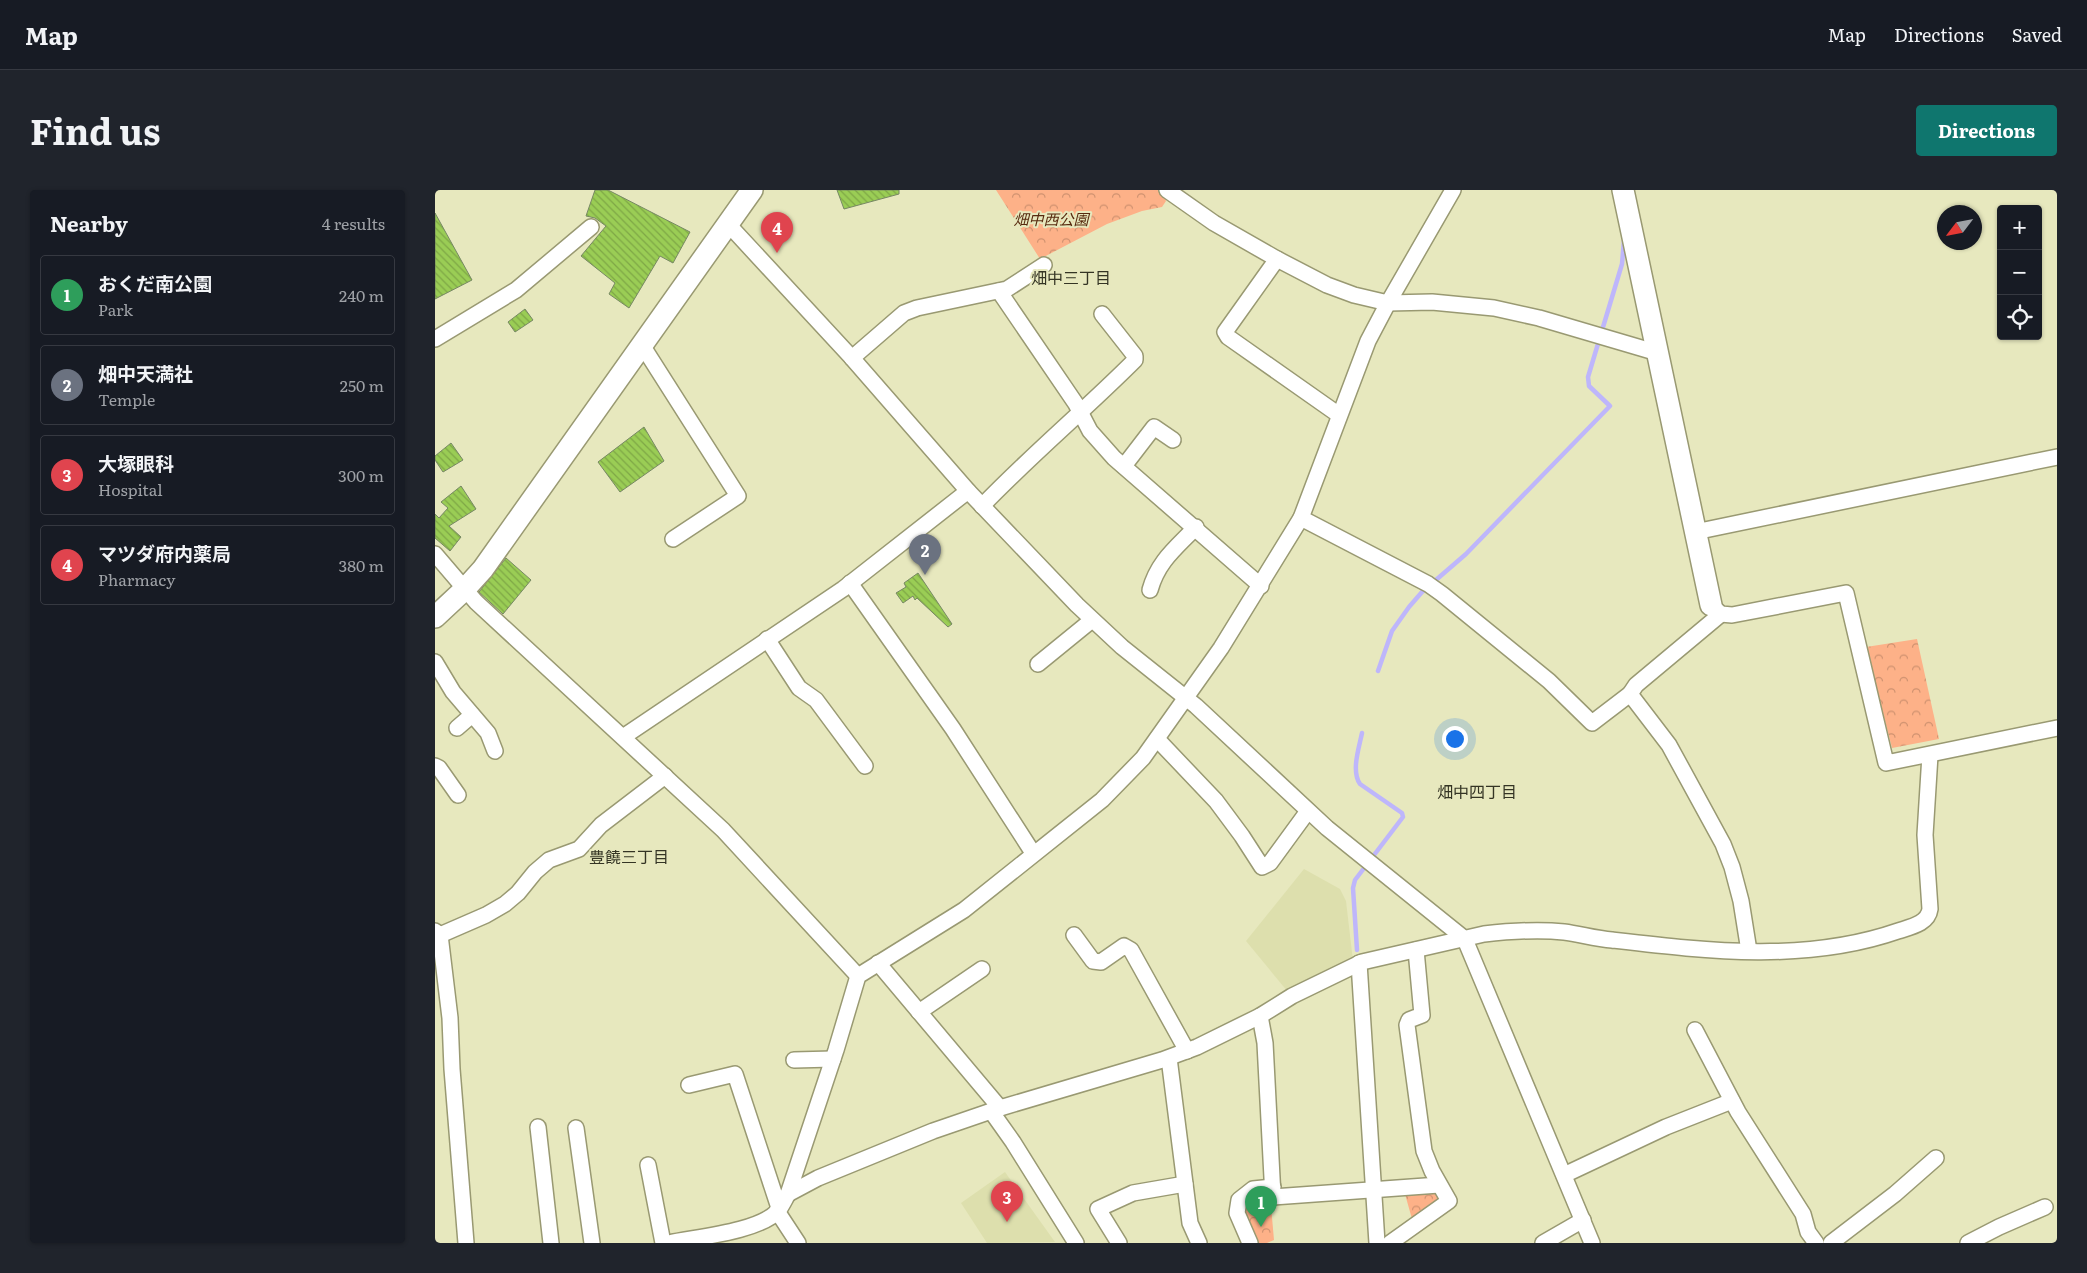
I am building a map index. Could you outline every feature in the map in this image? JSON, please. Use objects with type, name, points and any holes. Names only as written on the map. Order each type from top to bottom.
[{"type":"street","points":[[435,617],[483,569],[752,190]]},
{"type":"street","points":[[1167,190],[1214,224],[1277,259],[1327,285],[1371,300],[1432,302],[1494,308],[1539,318],[1658,353]]},
{"type":"street","points":[[669,1243],[750,1226],[763,1221],[779,1210],[788,1194],[858,976],[964,910],[1113,790],[1143,758],[1221,648],[1261,586],[1301,518],[1368,341],[1388,302],[1453,190]]},
{"type":"street","points":[[1623,190],[1695,532],[1716,609]]},
{"type":"street","points":[[728,224],[852,358],[982,506],[1092,620],[1227,734],[1308,811],[1463,939],[1592,1243]]},
{"type":"street","points":[[435,339],[516,290],[591,227]]},
{"type":"street","points":[[1277,259],[1225,332],[1228,337],[1339,415]]},
{"type":"street","points":[[852,358],[904,313],[917,308],[1007,289],[1044,265]]},
{"type":"street","points":[[999,291],[1076,404],[1090,431],[1124,466],[1196,527],[1261,586]]},
{"type":"street","points":[[982,506],[1019,468],[1135,360],[1135,356],[1102,314]]},
{"type":"street","points":[[642,345],[738,496],[673,539]]},
{"type":"street","points":[[1124,466],[1154,427],[1173,440]]},
{"type":"street","points":[[1695,532],[2057,458]]},
{"type":"street","points":[[623,737],[850,584],[968,490]]},
{"type":"street","points":[[1301,518],[1428,584],[1549,681],[1592,723],[1630,694],[1636,685],[1716,609]]},
{"type":"street","points":[[1150,590],[1154,573],[1162,562],[1196,527]]},
{"type":"street","points":[[435,554],[464,590],[723,830],[858,976]]},
{"type":"street","points":[[850,584],[953,730],[1033,853]]},
{"type":"street","points":[[1716,609],[1731,615],[1846,593],[1886,763],[2057,728]]},
{"type":"street","points":[[1038,664],[1092,620]]},
{"type":"street","points":[[767,639],[799,688],[816,700],[865,766]]},
{"type":"street","points":[[435,662],[453,692],[488,733],[495,751]]},
{"type":"street","points":[[1630,694],[1669,745],[1723,844],[1732,867],[1741,901],[1749,951]]},
{"type":"street","points":[[457,728],[472,715]]},
{"type":"street","points":[[1157,738],[1216,801],[1243,836],[1262,866],[1270,863],[1308,811]]},
{"type":"street","points":[[788,1194],[818,1178],[933,1131],[995,1110],[1169,1058],[1260,1016],[1292,996],[1359,963],[1463,939],[1503,932],[1550,931],[1620,941],[1749,951],[1797,951],[1844,946],[1918,924],[1928,917],[1931,909],[1925,835],[1930,754]]},
{"type":"street","points":[[435,766],[439,768],[458,795]]},
{"type":"street","points":[[466,1243],[452,1069],[450,1018],[438,933],[486,916],[505,904],[549,860],[579,849],[601,825],[665,776]]},
{"type":"street","points":[[1074,935],[1093,962],[1101,962],[1124,946],[1131,950],[1187,1050]]},
{"type":"street","points":[[1390,1243],[1449,1201],[1439,1185],[1424,1150],[1407,1025],[1409,1020],[1422,1015],[1416,950]]},
{"type":"street","points":[[878,963],[919,1012],[995,1110],[1076,1243]]},
{"type":"street","points":[[1359,963],[1377,1243]]},
{"type":"street","points":[[919,1012],[982,969]]},
{"type":"street","points":[[1260,1016],[1265,1043],[1273,1198],[1439,1185]]},
{"type":"street","points":[[1695,1030],[1732,1101],[1803,1214],[1808,1232],[1816,1243]]},
{"type":"street","points":[[794,1060],[833,1058]]},
{"type":"street","points":[[1169,1058],[1190,1223],[1199,1243]]},
{"type":"street","points":[[689,1084],[735,1074],[779,1210],[798,1243]]},
{"type":"street","points":[[1564,1175],[1667,1127],[1732,1101]]},
{"type":"street","points":[[538,1127],[551,1243]]},
{"type":"street","points":[[576,1128],[592,1243]]},
{"type":"street","points":[[1831,1243],[1888,1199],[1936,1158]]},
{"type":"street","points":[[648,1165],[663,1243]]},
{"type":"street","points":[[1119,1243],[1098,1209],[1133,1193],[1185,1184]]},
{"type":"street","points":[[1250,1243],[1237,1214],[1239,1200],[1253,1189],[1273,1187]]},
{"type":"street","points":[[1968,1243],[2045,1207]]},
{"type":"street","points":[[1543,1243],[1583,1220]]},
{"type":"shaded area","points":[[1304,869],[1340,889],[1346,901],[1353,961],[1288,992],[1246,941]]},
{"type":"shaded area","points":[[1005,1172],[1055,1242],[987,1243],[961,1203]]},
{"type":"green space","name":"畑中西公園","points":[[996,190],[1159,190],[1166,201],[1162,207],[1142,211],[1107,224],[1040,259]]},
{"type":"green space","points":[[1917,639],[1939,739],[1892,748],[1866,647]]},
{"type":"green space","points":[[1435,1192],[1440,1201],[1412,1219],[1405,1194]]},
{"type":"green space","points":[[1256,1196],[1271,1206],[1274,1240],[1267,1243],[1259,1243],[1243,1213],[1246,1201]]},
{"type":"building","points":[[595,190],[608,190],[690,232],[673,263],[660,256],[629,308],[609,294],[615,283],[581,256],[606,226],[595,218],[586,216]]},
{"type":"building","points":[[837,190],[899,190],[899,194],[844,209]]},
{"type":"building","points":[[435,213],[472,280],[435,299]]},
{"type":"building","points":[[525,309],[533,320],[515,332],[508,322]]},
{"type":"building","points":[[644,427],[664,461],[620,492],[598,462]]},
{"type":"building","points":[[451,443],[463,460],[443,472],[435,460],[435,456]]},
{"type":"building","points":[[461,486],[476,509],[449,526],[461,537],[450,551],[435,538],[435,514],[439,518],[448,508],[441,502]]},
{"type":"building","points":[[506,558],[531,580],[503,614],[479,592]]},
{"type":"building","points":[[918,573],[952,624],[948,627],[917,598],[915,600],[913,596],[903,603],[896,593],[906,587],[904,583]]},
{"type":"waterway","points":[[1378,671],[1392,631],[1422,592],[1466,554],[1610,406],[1589,386],[1588,377],[1622,264],[1624,240]]},
{"type":"waterway","points":[[1357,950],[1353,888],[1355,880],[1403,817],[1402,813],[1360,784],[1357,779],[1356,766],[1362,733]]},
{"type":"place","name":"マツダ府内薬局","points":[[777,253]]},
{"type":"place","name":"畑中天満社","points":[[925,575]]},
{"type":"place","name":"大塚眼科","points":[[1007,1222]]},
{"type":"place","name":"おくだ南公園","points":[[1261,1227]]},
{"type":"district","name":"畑中三丁目","points":[[1071,278]]},
{"type":"district","name":"畑中四丁目","points":[[1477,792]]},
{"type":"district","name":"豊饒三丁目","points":[[629,857]]}]
